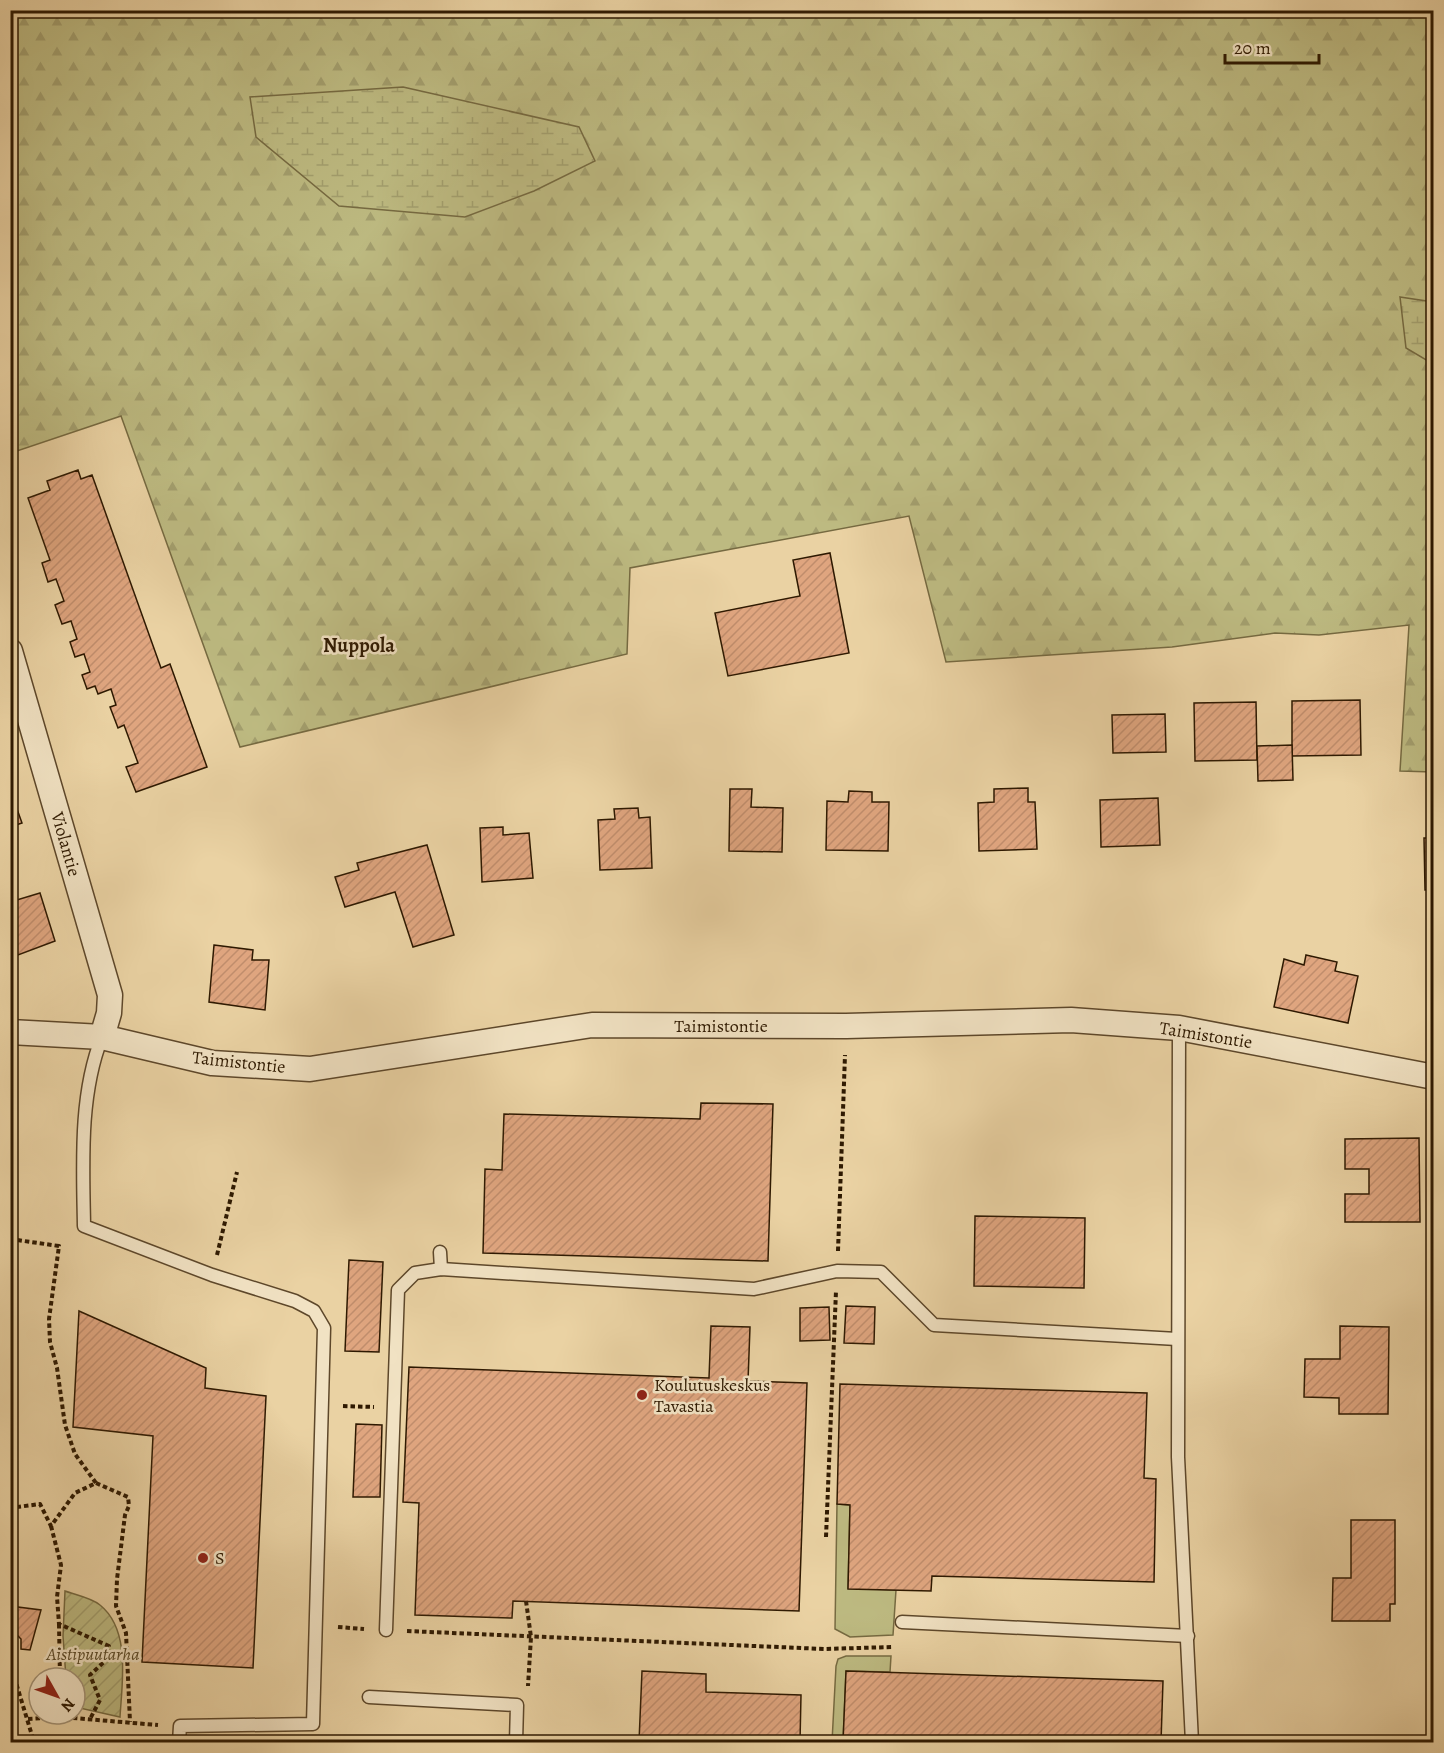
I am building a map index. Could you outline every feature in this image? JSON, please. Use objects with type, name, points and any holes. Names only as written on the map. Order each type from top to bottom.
[{"type":"street","name":"Violantie","points":[[10,651],[110,995],[109,1013],[102,1037]]},
{"type":"street","name":"Taimistontie","points":[[10,1032],[102,1037],[212,1063],[310,1070],[592,1025],[834,1026],[1071,1020],[1179,1028],[1434,1077]]},
{"type":"lane","points":[[1179,1028],[1178,1457],[1192,1743]]},
{"type":"lane","points":[[102,1037],[90,1066],[84,1158],[84,1226],[212,1275],[295,1301],[314,1311],[324,1328],[313,1724],[180,1726],[179,1743]]},
{"type":"lane","points":[[440,1252],[441,1269]]},
{"type":"lane","points":[[386,1630],[398,1290],[415,1273],[441,1269],[754,1289],[837,1271],[881,1272],[934,1325],[1177,1339]]},
{"type":"lane","points":[[902,1622],[1188,1636]]},
{"type":"lane","points":[[369,1697],[517,1705],[516,1743]]},
{"type":"path","points":[[845,1052],[857,1052]]},
{"type":"path","points":[[222,1231],[237,1172]]},
{"type":"path","points":[[10,1239],[59,1246],[50,1319],[50,1342],[57,1368],[65,1425],[75,1454],[96,1483],[128,1497],[129,1506],[125,1515],[116,1606],[126,1633],[130,1722]]},
{"type":"path","points":[[51,1526],[75,1492],[96,1483]]},
{"type":"path","points":[[10,1508],[40,1504],[51,1526],[61,1565],[57,1597],[60,1666]]},
{"type":"path","points":[[517,1705],[528,1685],[531,1637],[526,1601]]},
{"type":"path","points":[[59,1624],[109,1646],[106,1660],[90,1676],[100,1700],[90,1719]]},
{"type":"path","points":[[314,1626],[824,1649],[892,1647]]},
{"type":"path","points":[[10,1663],[27,1716]]},
{"type":"path","points":[[87,1719],[180,1726]]},
{"type":"path","points":[[30,1726],[34,1743]]},
{"type":"green space","points":[[10,11],[1433,11],[1433,772],[1400,771],[1409,625],[1319,635],[1275,633],[1172,647],[946,662],[909,516],[630,568],[627,654],[240,747],[121,416],[11,453]]},
{"type":"green space","points":[[403,87],[579,127],[595,161],[534,191],[465,217],[339,206],[256,137],[250,97]]},
{"type":"green space","points":[[1400,297],[1433,302],[1433,364],[1406,348]]},
{"type":"green space","points":[[837,1504],[850,1505],[848,1588],[896,1590],[893,1635],[850,1637],[835,1629]]},
{"type":"green space","name":"Aistipuutarha","points":[[65,1591],[97,1603],[110,1616],[116,1628],[122,1657],[120,1717],[87,1710],[87,1666],[65,1666],[63,1636]]},
{"type":"green space","points":[[846,1656],[891,1656],[890,1672],[846,1671],[843,1742],[832,1742],[836,1666],[838,1659]]},
{"type":"building","points":[[78,470],[81,479],[92,475],[161,668],[170,664],[207,767],[136,792],[126,767],[138,763],[124,725],[118,728],[110,707],[116,705],[111,689],[98,694],[95,686],[87,689],[82,675],[90,672],[84,654],[75,657],[70,642],[77,639],[71,621],[62,624],[55,605],[64,601],[56,579],[48,582],[42,563],[50,560],[28,498],[50,490],[47,481]]},
{"type":"building","points":[[830,553],[849,653],[728,676],[715,613],[800,596],[793,560]]},
{"type":"building","points":[[1360,700],[1361,755],[1292,756],[1292,701]]},
{"type":"building","points":[[1256,702],[1257,760],[1195,761],[1194,703]]},
{"type":"building","points":[[1165,714],[1166,752],[1113,753],[1112,715]]},
{"type":"building","points":[[1292,745],[1293,780],[1258,781],[1257,746]]},
{"type":"building","points":[[1028,788],[1028,802],[1035,802],[1037,849],[979,851],[978,803],[994,802],[994,789]]},
{"type":"building","points":[[730,789],[752,789],[751,807],[783,808],[782,852],[729,851]]},
{"type":"building","points":[[849,791],[872,792],[872,802],[889,802],[888,851],[826,850],[827,801],[848,802]]},
{"type":"building","points":[[12,795],[22,823],[10,827],[10,796]]},
{"type":"building","points":[[1158,798],[1160,845],[1101,847],[1100,800]]},
{"type":"building","points":[[638,808],[639,818],[650,817],[652,868],[600,870],[598,820],[615,819],[614,809]]},
{"type":"building","points":[[503,827],[503,835],[529,833],[533,878],[482,882],[480,828]]},
{"type":"building","points":[[1424,838],[1434,838],[1434,889],[1425,890]]},
{"type":"building","points":[[427,845],[454,935],[413,947],[395,892],[345,907],[335,877],[359,870],[357,863]]},
{"type":"building","points":[[40,893],[55,941],[10,958],[10,902]]},
{"type":"building","points":[[214,945],[253,950],[252,960],[269,960],[265,1010],[209,1002]]},
{"type":"building","points":[[1306,955],[1337,962],[1335,971],[1358,976],[1348,1023],[1274,1007],[1284,959],[1304,965]]},
{"type":"building","points":[[701,1103],[773,1104],[768,1261],[483,1253],[485,1169],[502,1170],[504,1114],[700,1119]]},
{"type":"building","points":[[1419,1138],[1420,1222],[1345,1222],[1345,1194],[1369,1194],[1369,1169],[1345,1169],[1345,1139]]},
{"type":"building","points":[[975,1216],[1085,1218],[1084,1288],[974,1286]]},
{"type":"building","points":[[349,1260],[383,1262],[379,1352],[345,1351]]},
{"type":"building","points":[[846,1306],[875,1307],[874,1344],[844,1343]]},
{"type":"building","points":[[829,1307],[830,1340],[800,1341],[800,1308]]},
{"type":"building","name":"S","points":[[79,1311],[206,1368],[205,1388],[266,1396],[253,1668],[142,1662],[153,1436],[73,1427]]},
{"type":"building","points":[[711,1326],[750,1327],[748,1381],[807,1383],[799,1611],[513,1601],[512,1618],[415,1615],[419,1503],[403,1502],[409,1367],[709,1378]]},
{"type":"building","points":[[1340,1326],[1389,1327],[1388,1414],[1339,1414],[1339,1398],[1304,1397],[1305,1359],[1340,1359]]},
{"type":"building","points":[[840,1384],[1147,1393],[1144,1478],[1156,1479],[1154,1582],[932,1576],[931,1591],[848,1589],[850,1505],[837,1504]]},
{"type":"building","points":[[356,1424],[382,1425],[380,1497],[353,1497]]},
{"type":"building","points":[[1351,1520],[1395,1520],[1395,1604],[1390,1604],[1390,1621],[1332,1621],[1333,1578],[1351,1578]]},
{"type":"building","points":[[10,1606],[41,1610],[30,1650],[21,1649],[21,1639],[11,1629]]},
{"type":"building","points":[[642,1671],[706,1674],[706,1692],[801,1695],[800,1742],[639,1742]]},
{"type":"building","points":[[846,1671],[1163,1681],[1161,1742],[843,1742]]},
{"type":"place","name":"Koulutuskeskus Tavastia","points":[[642,1395]]},
{"type":"place","name":"S","points":[[203,1558]]},
{"type":"district","name":"Nuppola","points":[[359,645]]}]
